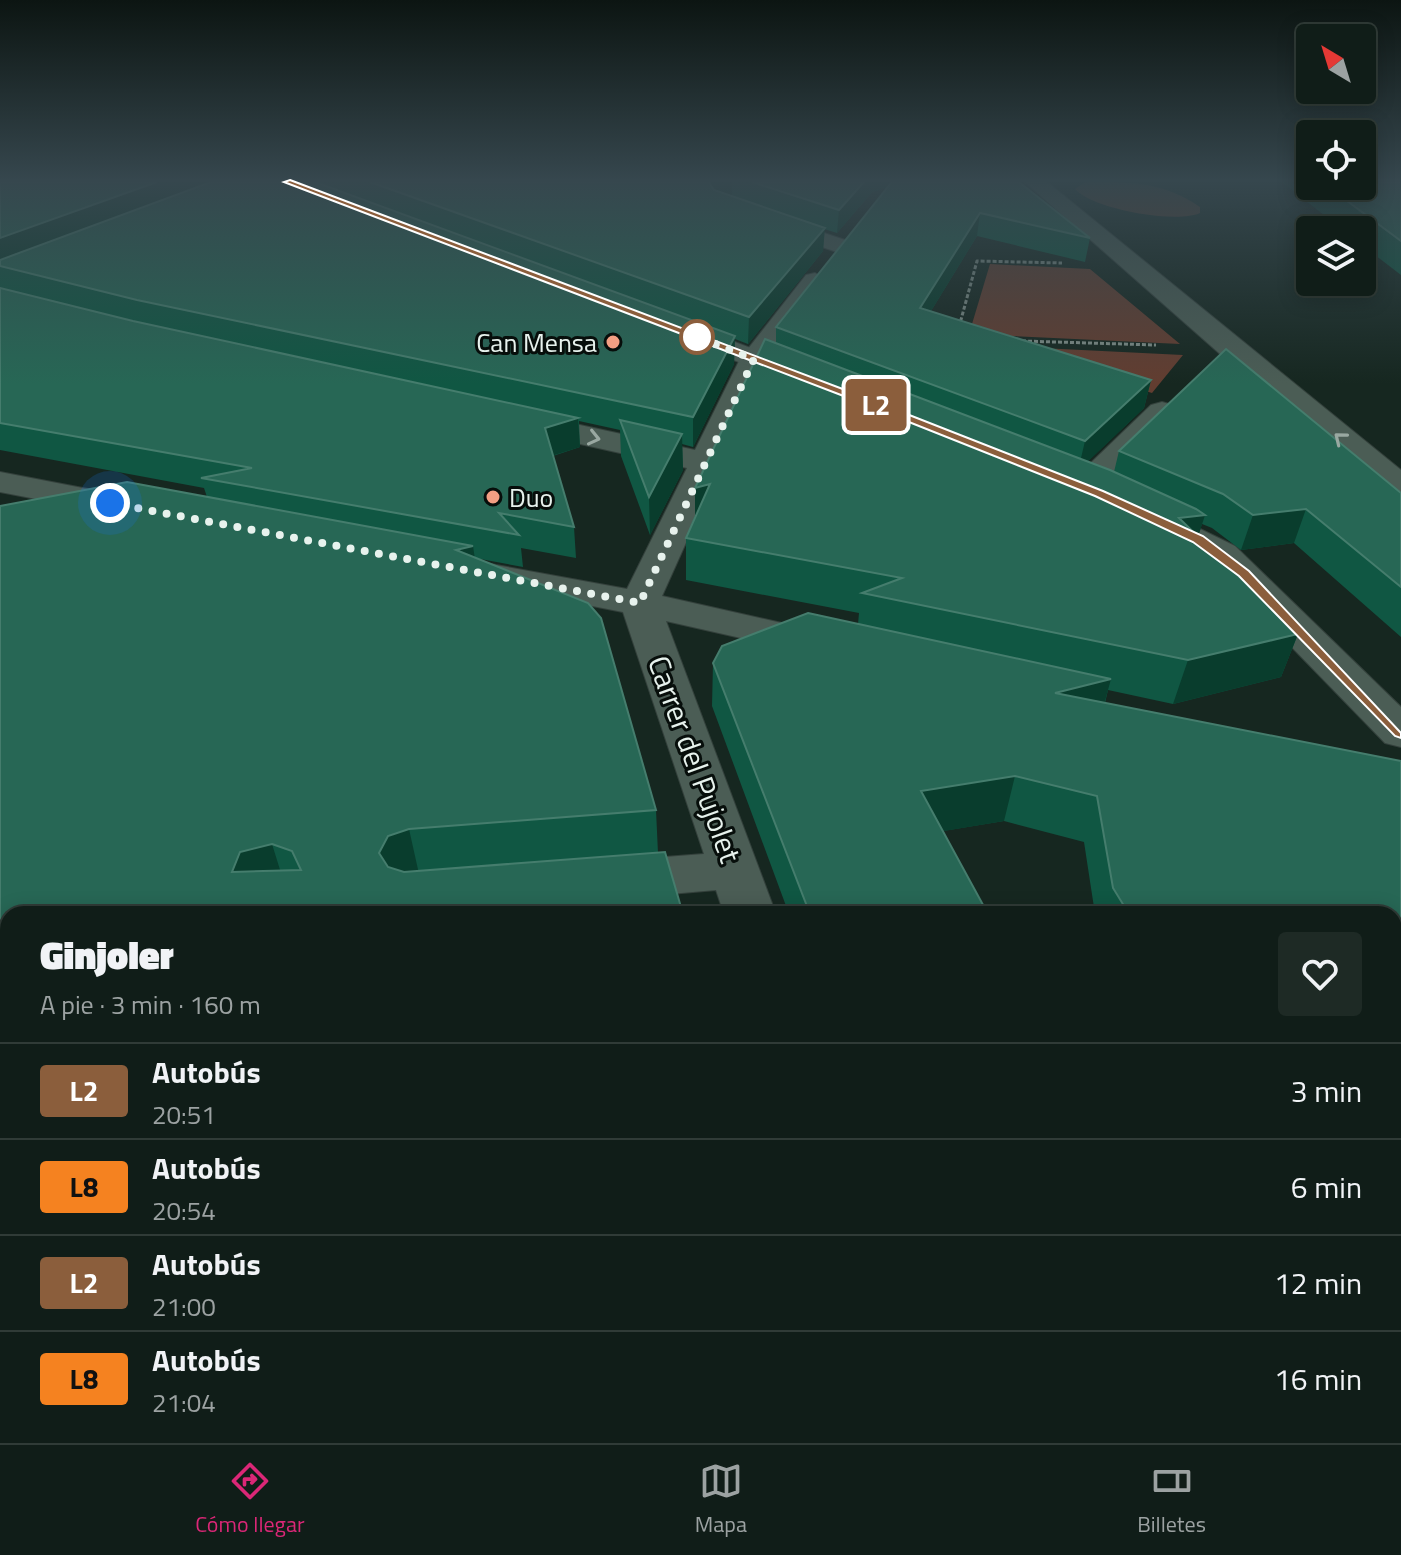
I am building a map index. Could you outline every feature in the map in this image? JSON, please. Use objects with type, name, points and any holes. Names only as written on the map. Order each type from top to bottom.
[{"type":"street","points":[[640,603],[754,359],[841,249]]},
{"type":"street","points":[[1114,249],[1132,265],[1208,368],[1401,487]]},
{"type":"street","points":[[660,323],[845,393]]},
{"type":"street","points":[[1208,368],[1095,492],[1222,554],[1396,759]]},
{"type":"street","points":[[492,415],[705,462]]},
{"type":"street","points":[[0,482],[156,512]]},
{"type":"street","points":[[0,519],[47,492]]},
{"type":"street","points":[[453,568],[640,603],[854,652]]},
{"type":"street","name":"Carrer del Pujolet","points":[[640,603],[743,892]]},
{"type":"street","points":[[561,884],[743,892]]},
{"type":"path","points":[[956,339],[977,261],[1132,265]]},
{"type":"path","points":[[1016,341],[1208,368]]},
{"type":"shaded area","points":[[990,264],[1090,269],[1180,344],[969,334]]},
{"type":"shaded area","points":[[999,346],[1183,355],[1152,393]]},
{"type":"building","points":[[29,249],[499,249],[735,336],[693,417],[137,300],[0,266],[0,260]]},
{"type":"building","points":[[559,249],[807,249],[749,317]]},
{"type":"building","points":[[838,249],[957,249],[920,308],[1151,380],[1085,441],[776,327]]},
{"type":"building","points":[[0,288],[133,321],[578,418],[545,428],[574,527],[499,513],[519,535],[201,478],[252,468],[0,423]]},
{"type":"building","points":[[765,339],[1110,470],[1196,509],[1205,515],[1179,518],[1298,634],[1188,660],[862,593],[902,578],[686,538],[710,484],[695,488]]},
{"type":"building","points":[[1226,349],[1401,493],[1401,587],[1306,509],[1253,515],[1223,494],[1119,451]]},
{"type":"building","points":[[620,420],[682,434],[649,497]]},
{"type":"building","points":[[127,482],[473,546],[456,550],[588,603],[601,618],[656,810],[409,829],[388,836],[379,853],[388,867],[404,872],[665,852],[681,906],[0,906],[0,506]],"holes":[[[272,844],[292,851],[301,870],[232,872],[240,852]]]},
{"type":"building","points":[[808,613],[1111,679],[1055,693],[1401,761],[1401,906],[1124,906],[1113,888],[1097,796],[1015,776],[921,791],[984,906],[807,906],[713,663],[722,646]]},
{"type":"bus line","name":"L2","points":[[468,249],[845,393],[1099,494],[1198,539],[1244,573],[1401,733]]},
{"type":"place","name":"Can Mensa","points":[[613,342]]},
{"type":"place","name":"Duo","points":[[493,497]]},
{"type":"route","points":[[110,503],[640,603],[754,359],[697,337]]}]
